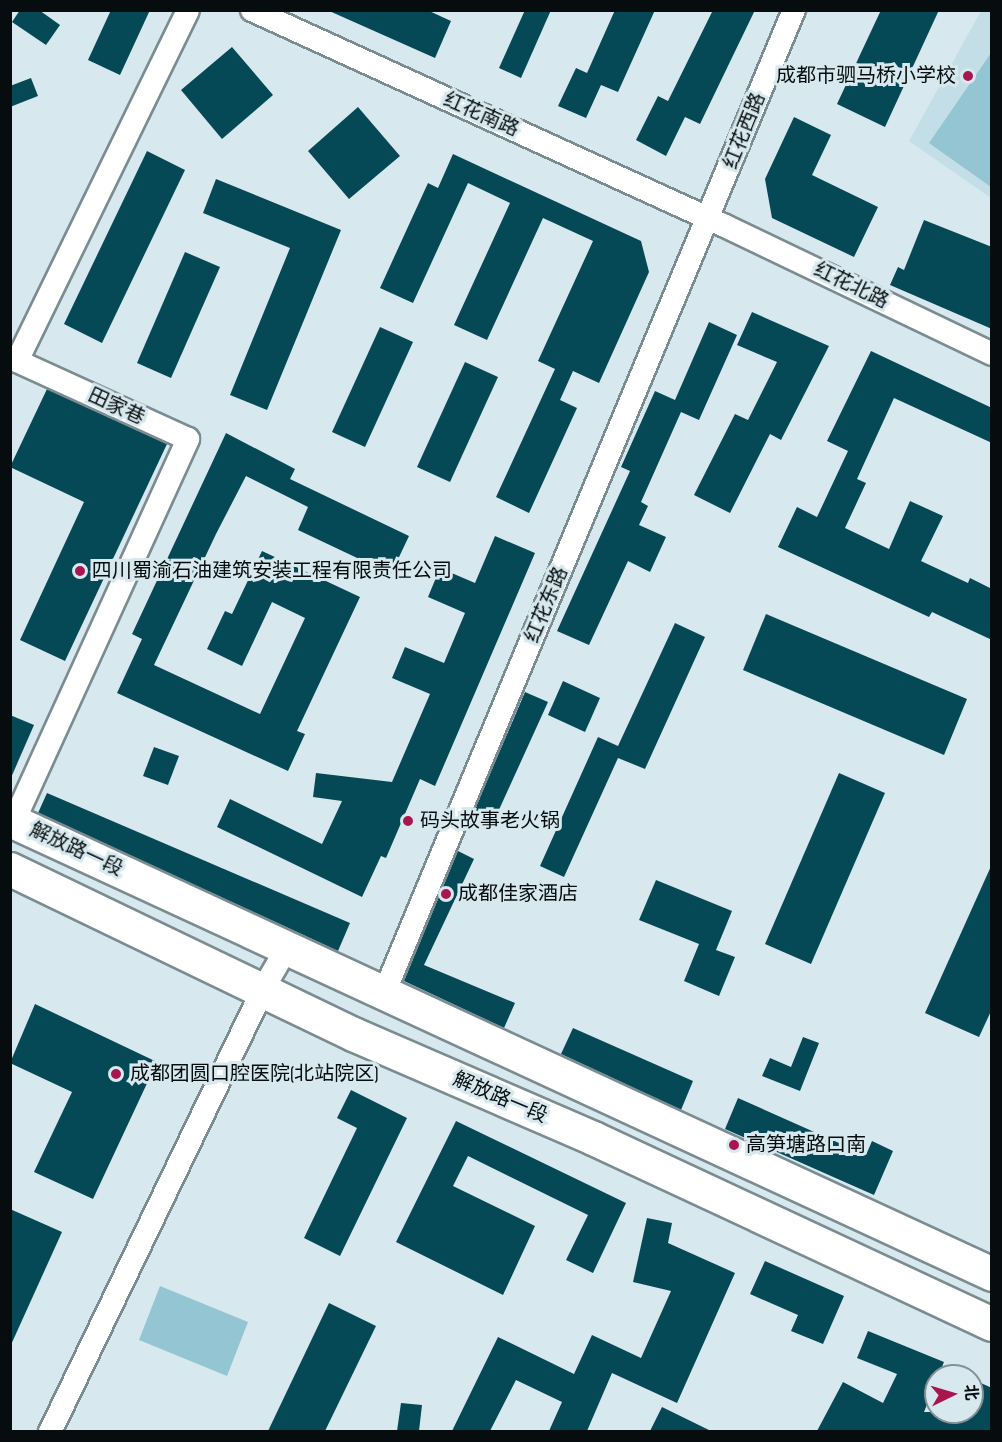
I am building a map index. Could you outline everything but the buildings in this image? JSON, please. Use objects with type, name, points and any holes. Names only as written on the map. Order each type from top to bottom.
[{"type":"main road","name":"解放路一段","points":[[12,821],[385,991],[851,1212],[992,1274]]},
{"type":"main road","name":"解放路一段","points":[[10,869],[353,1034],[593,1138],[992,1324]]},
{"type":"street","name":"田家巷","points":[[12,821],[188,439],[17,361],[188,10]]},
{"type":"street","name":"红花南路","points":[[252,10],[710,219]]},
{"type":"street","name":"红花西路","points":[[710,219],[794,10]]},
{"type":"street","name":"红花北路","points":[[710,219],[992,354]]},
{"type":"street","name":"红花东路","points":[[385,991],[710,219]]},
{"type":"street","points":[[50,1431],[263,989],[287,948]]},
{"type":"shaded area","name":"成都市驷马桥小学校","points":[[981,11],[991,11],[991,198],[909,141]]},
{"type":"shaded area","points":[[991,53],[992,187],[929,143]]},
{"type":"shaded area","points":[[160,1286],[248,1322],[227,1376],[139,1340]]},
{"type":"place","name":"成都市驷马桥小学校","points":[[968,76]]},
{"type":"place","name":"四川蜀渝石油建筑安装工程有限责任公司","points":[[80,571]]},
{"type":"place","name":"码头故事老火锅","points":[[408,821]]},
{"type":"place","name":"成都佳家酒店","points":[[446,894]]},
{"type":"place","name":"成都团圆口腔医院(北站院区)","points":[[116,1074]]},
{"type":"place","name":"高笋塘路口南","points":[[734,1145]]}]
